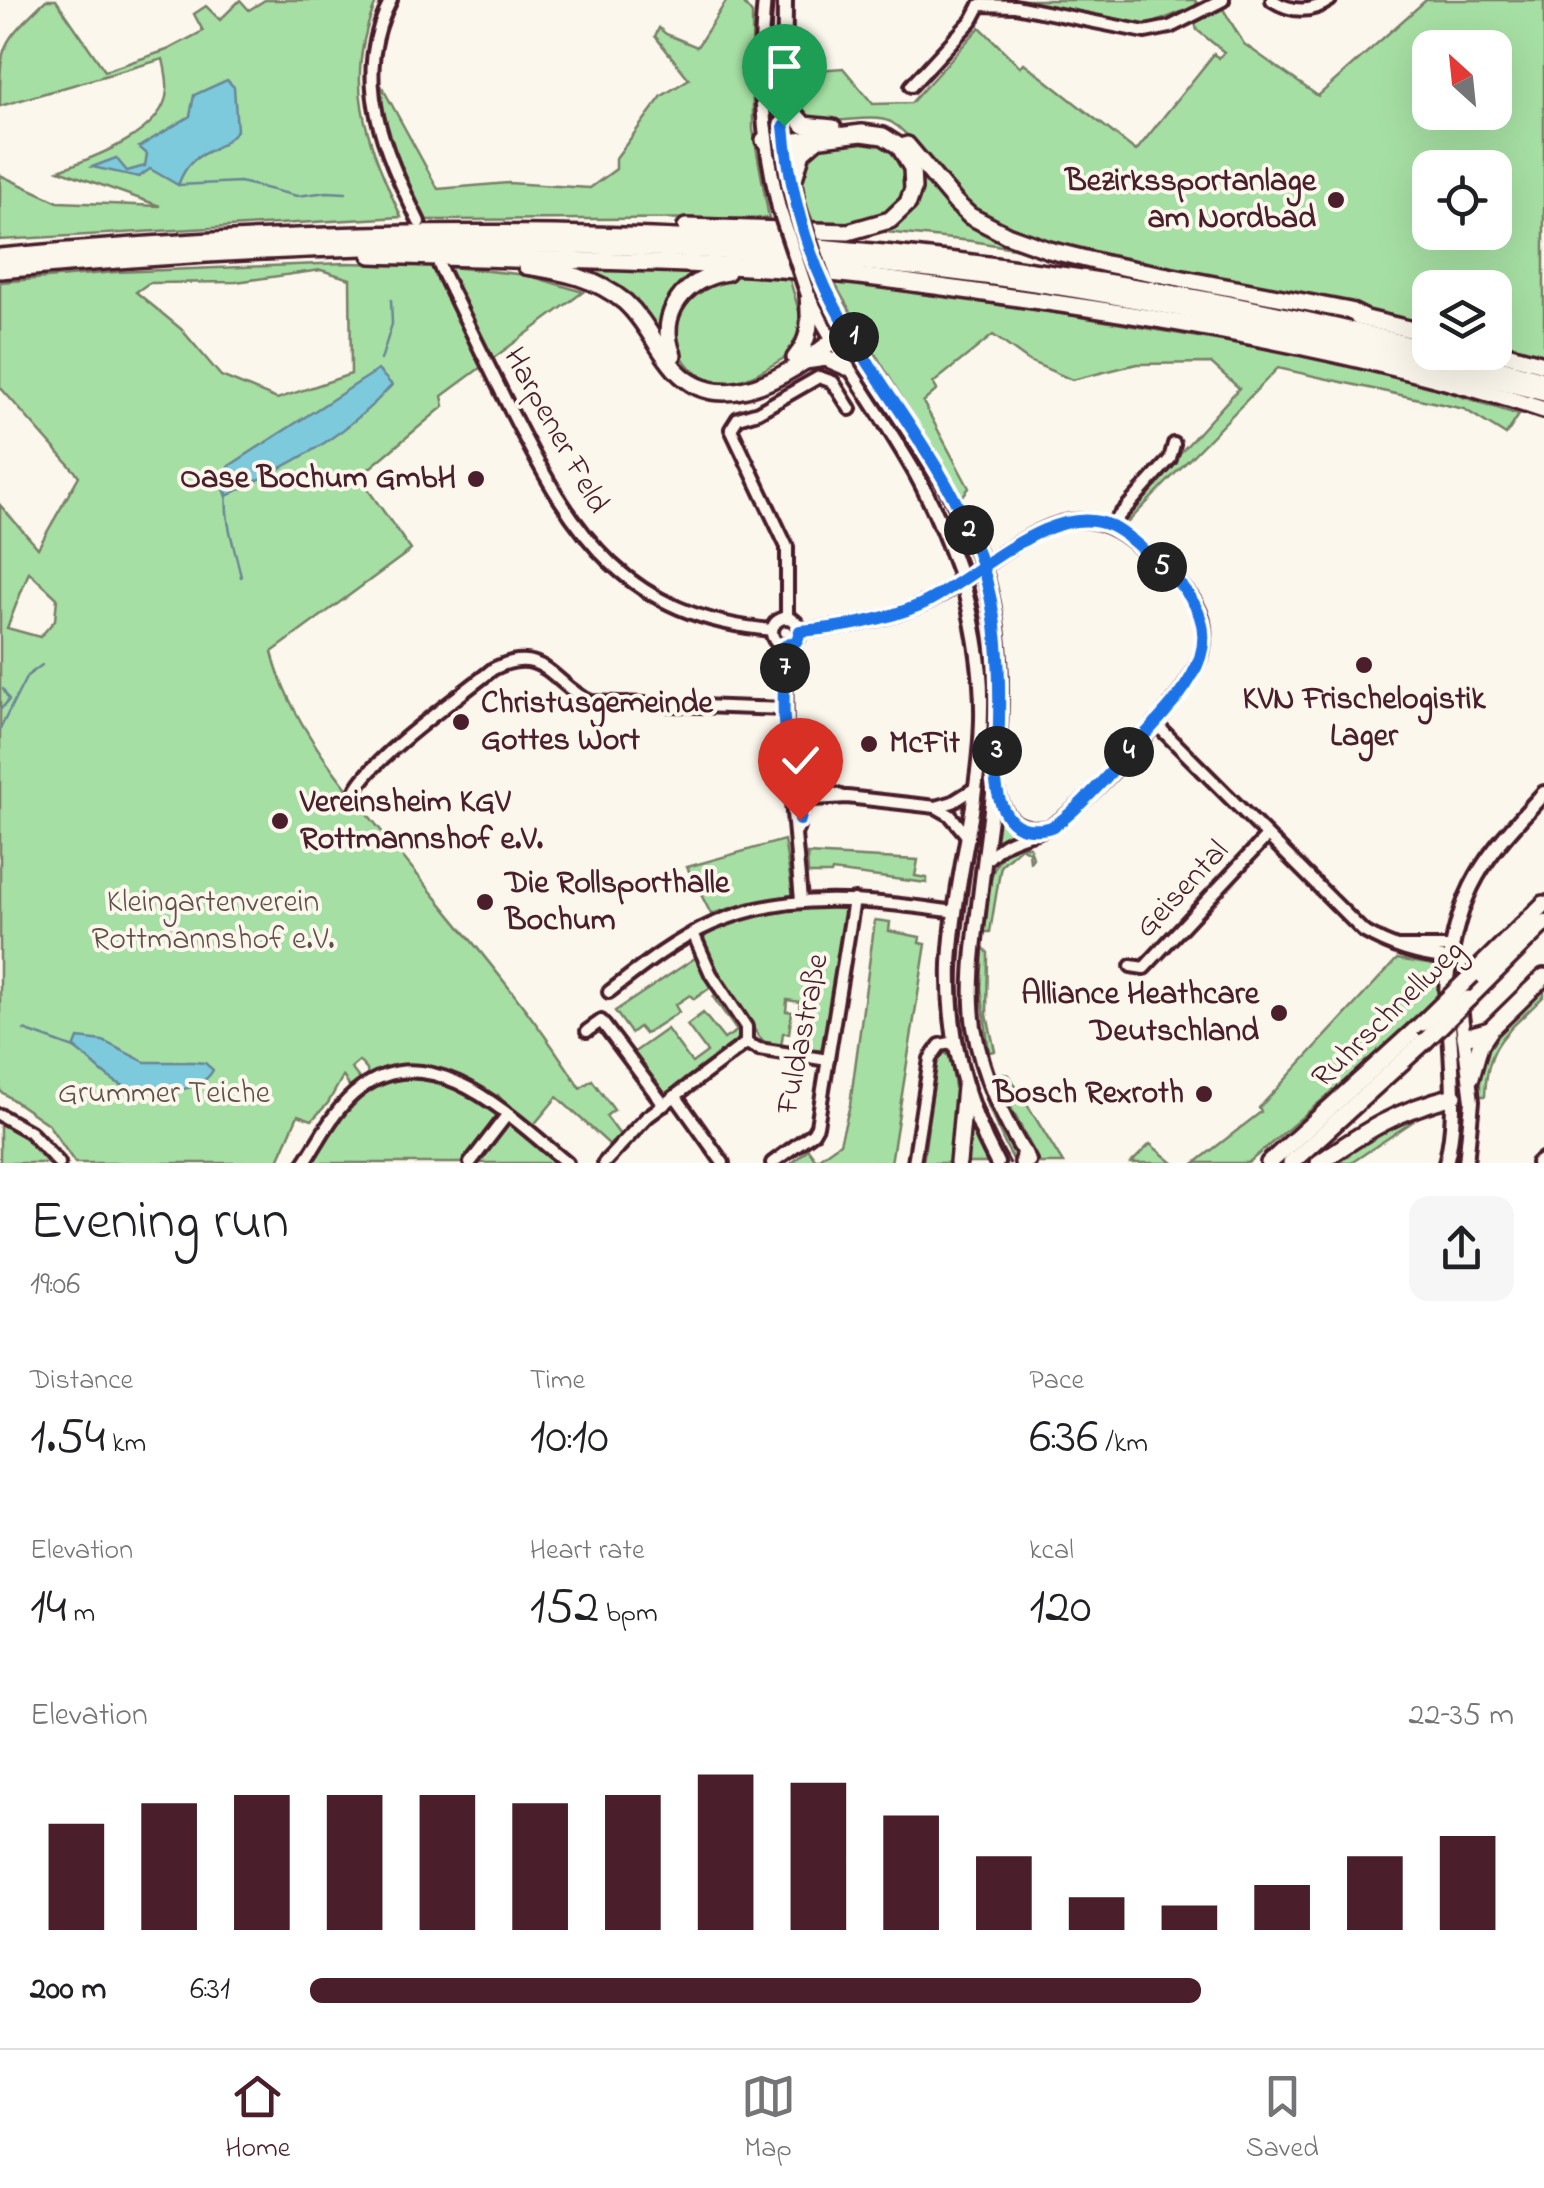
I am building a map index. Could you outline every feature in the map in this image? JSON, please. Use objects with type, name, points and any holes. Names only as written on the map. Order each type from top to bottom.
[{"type":"highway","points":[[783,101],[804,125],[847,128]]},
{"type":"highway","points":[[764,140],[869,126],[896,136],[970,216],[1007,235],[1076,257],[1364,318]]},
{"type":"highway","points":[[0,257],[415,227],[731,226],[848,232],[897,216],[908,203],[914,176],[899,146],[874,134],[785,138]]},
{"type":"highway","points":[[792,185],[802,152],[820,137]]},
{"type":"highway","points":[[415,227],[770,242],[989,263],[1196,296],[1412,346]]},
{"type":"highway","points":[[0,270],[362,246],[662,248],[888,265],[1025,282],[1249,320],[1544,393]]},
{"type":"highway","points":[[242,251],[279,256],[656,262],[824,279]]},
{"type":"highway","points":[[494,260],[563,272],[604,287],[642,320],[677,372],[702,390],[715,394],[743,392],[848,328]]},
{"type":"highway","points":[[847,367],[826,358],[798,360],[741,386],[715,387],[684,372],[670,350],[670,316],[678,297],[688,288],[716,274],[737,271],[909,282],[1100,309],[1235,334],[1432,379],[1544,410]]},
{"type":"highway","points":[[798,360],[810,333],[808,295]]},
{"type":"highway","points":[[1196,296],[1222,296],[1364,318],[1412,330]]},
{"type":"highway","points":[[1512,356],[1544,364]]},
{"type":"highway","points":[[1507,370],[1544,380]]},
{"type":"highway","name":"Ruhrschnellweg","points":[[1290,1163],[1425,1041],[1544,904]]},
{"type":"highway","name":"Ruhrschnellweg","points":[[1269,1163],[1423,1023],[1544,924]]},
{"type":"highway","points":[[1471,1080],[1480,1045],[1490,1030],[1544,977]]},
{"type":"highway","points":[[1465,1038],[1490,1030]]},
{"type":"highway","points":[[958,1163],[966,1087]]},
{"type":"highway","points":[[1319,1163],[1379,1122],[1424,1103],[1454,1096]]},
{"type":"main road","points":[[751,0],[763,22]]},
{"type":"main road","points":[[765,0],[760,97],[764,140],[779,208],[808,295],[938,517],[965,591],[981,670],[982,718],[976,787],[950,964],[956,1042],[966,1087],[997,1163]]},
{"type":"main road","points":[[784,0],[785,138],[798,208],[824,279],[848,328],[960,508],[980,559],[996,618],[999,723],[973,966],[974,1024],[990,1088],[1026,1160]]},
{"type":"main road","points":[[1446,1163],[1454,1122],[1447,982],[1461,904],[1478,872],[1544,793]]},
{"type":"main road","points":[[1451,958],[1471,1080],[1474,1136],[1469,1163]]},
{"type":"main road","points":[[1450,1026],[1465,1038]]},
{"type":"main road","points":[[1454,1096],[1471,1080]]},
{"type":"street","points":[[391,0],[374,41],[372,102],[381,140],[415,227]]},
{"type":"street","points":[[911,86],[972,20],[978,2],[1145,32],[1170,27],[1223,0]]},
{"type":"street","points":[[1272,0],[1306,10],[1330,0]]},
{"type":"street","name":"Harpener Feld","points":[[439,265],[540,469],[570,518],[599,552],[624,576],[676,608],[734,626],[772,630]]},
{"type":"street","points":[[787,618],[787,547],[732,429],[738,418],[758,412],[818,377],[833,382],[850,408]]},
{"type":"street","points":[[1110,526],[1170,459],[1174,444]]},
{"type":"street","points":[[800,631],[842,628],[915,607],[1049,527],[1084,520],[1110,526],[1172,576],[1202,614],[1200,660],[1155,723],[1111,772],[1049,828],[1009,842],[984,862]]},
{"type":"street","points":[[787,618],[794,620],[800,631],[797,641],[785,646],[776,642],[772,630],[776,622],[787,618]]},
{"type":"street","points":[[785,646],[785,771],[802,794],[826,800],[847,798],[936,807],[953,802],[976,787]]},
{"type":"street","points":[[356,790],[364,775],[390,753],[493,669],[514,661],[545,666],[573,692],[591,702],[785,709]]},
{"type":"street","name":"Geisental","points":[[1155,723],[1354,924],[1394,947],[1420,956],[1451,958]]},
{"type":"street","points":[[786,744],[795,768],[808,782],[847,798]]},
{"type":"street","points":[[995,779],[1011,821],[1029,829],[1049,828]]},
{"type":"street","points":[[800,900],[792,802],[808,782]]},
{"type":"street","points":[[936,807],[950,815],[969,838]]},
{"type":"street","name":"Geisental","points":[[1131,966],[1144,968],[1267,836]]},
{"type":"street","points":[[609,992],[693,933],[736,915],[800,900],[854,900],[956,912]]},
{"type":"street","name":"Fuldastraße","points":[[774,1162],[818,1126],[854,900]]},
{"type":"street","points":[[693,933],[711,974],[746,1028],[746,1043]]},
{"type":"street","points":[[587,1031],[602,1022],[664,1105]]},
{"type":"street","points":[[914,1163],[930,1059],[940,1046],[956,1042]]},
{"type":"street","points":[[746,1043],[759,1049],[828,1060]]},
{"type":"street","points":[[604,1163],[629,1133],[746,1043]]},
{"type":"street","points":[[304,1163],[343,1105],[358,1090],[400,1072],[425,1072],[465,1085],[568,1163]]},
{"type":"street","points":[[676,1096],[723,1163]]},
{"type":"street","points":[[0,1115],[30,1132],[59,1163]]},
{"type":"street","points":[[470,1163],[507,1115]]},
{"type":"street","points":[[1537,1163],[1544,1158]]},
{"type":"green space","points":[[46,0],[56,0],[105,71],[167,50],[203,31],[194,14],[206,6],[220,20],[240,0],[249,10],[265,0],[377,0],[366,30],[360,85],[369,136],[401,217],[0,240],[0,175],[58,202],[160,206],[59,170],[125,142],[154,119],[167,90],[163,59],[0,106],[6,46],[19,26]]},
{"type":"green space","points":[[727,0],[741,0],[752,14],[753,130],[769,218],[423,220],[386,139],[381,85],[438,189],[508,183],[590,188],[616,169],[616,158],[662,96],[689,79],[655,36],[659,28],[697,47]]},
{"type":"green space","points":[[1018,0],[1195,0],[1198,5],[1149,25]]},
{"type":"green space","points":[[1426,0],[1544,0],[1544,357],[1512,348],[1512,270],[1412,270],[1412,321],[1099,256],[991,219],[943,178],[891,122],[866,118],[810,119],[793,103],[791,72],[843,68],[873,104],[911,103],[980,27],[1020,67],[1024,63],[1136,151],[1214,54],[1219,58],[1224,52],[1197,30],[1195,23],[1223,9],[1244,44],[1318,96]]},
{"type":"green space","points":[[866,139],[893,151],[903,165],[906,184],[900,204],[891,212],[863,222],[814,223],[804,191],[807,156],[824,142]]},
{"type":"green space","points":[[915,168],[1032,251],[876,231],[896,221]]},
{"type":"green space","points":[[346,263],[431,265],[527,275],[583,292],[442,396],[444,406],[359,477],[411,550],[272,652],[293,706],[324,758],[516,997],[580,1088],[592,1080],[614,1110],[606,1116],[620,1135],[610,1145],[557,1097],[532,1127],[501,1104],[498,1095],[496,1098],[444,1072],[389,1069],[368,1079],[367,1070],[359,1061],[351,1068],[362,1082],[352,1091],[343,1076],[328,1103],[312,1120],[298,1115],[277,1163],[75,1163],[48,1124],[0,1091],[0,505],[38,548],[79,476],[0,387],[0,282],[115,272]],"holes":[[[321,270],[350,279],[351,374],[277,399],[221,376],[181,329],[136,292],[149,283],[236,282]],[[29,572],[57,598],[55,620],[40,637],[7,628]]]},
{"type":"green space","points":[[550,265],[713,271],[682,289],[670,355],[646,316]]},
{"type":"green space","points":[[740,274],[789,277],[803,325],[798,350],[746,378],[710,380],[685,362],[678,348],[677,317],[684,302],[700,286]]},
{"type":"green space","points":[[833,280],[1303,355],[1386,372],[1519,415],[1506,435],[1464,409],[1278,368],[1128,522],[1126,513],[1239,388],[1211,363],[1137,364],[1072,380],[1029,361],[993,335],[933,383],[937,390],[923,402],[969,488],[961,498]]},
{"type":"green space","points":[[997,805],[1007,821],[1024,832],[992,849]]},
{"type":"green space","points":[[784,840],[793,895],[711,914],[687,867]]},
{"type":"green space","points":[[1020,845],[1030,847],[1033,858],[1030,862],[1029,852],[1021,847],[1001,865],[990,932],[982,932],[994,870],[1008,851]]},
{"type":"green space","points":[[807,854],[918,860],[915,876],[927,878],[927,883],[832,871],[808,874]]},
{"type":"green space","points":[[808,904],[842,904],[846,908],[823,1055],[794,1049],[800,1049],[805,1014],[799,1012],[800,1002],[787,1000],[786,1011],[792,1012],[789,1033],[783,1033],[781,1047],[786,1048],[770,1048],[712,965],[704,938],[737,918]]},
{"type":"green space","points":[[875,920],[890,922],[889,931],[920,937],[919,943],[926,944],[891,1163],[792,1163],[808,1149],[816,1160],[840,1143],[850,1105]]},
{"type":"green space","points":[[958,933],[966,1052],[982,1108],[1008,1163],[1002,1163],[990,1135],[964,1051],[957,993]]},
{"type":"green space","points":[[983,947],[988,953],[987,1015],[995,1051],[989,1052],[981,988]]},
{"type":"green space","points":[[695,958],[711,987],[694,999],[690,995],[675,1005],[679,1012],[645,1034],[639,1027],[631,1033],[615,1011]]},
{"type":"green space","points":[[1397,959],[1434,965],[1439,972],[1439,994],[1374,1056],[1248,1163],[1195,1163],[1261,1112],[1259,1108]]},
{"type":"green space","points":[[1544,981],[1544,996],[1510,1029],[1495,1050],[1485,1096],[1480,1096],[1485,1044]]},
{"type":"green space","points":[[964,982],[967,1004],[1019,1163],[1015,1163],[1004,1142],[978,1076],[968,1030]]},
{"type":"green space","points":[[718,994],[743,1028],[742,1036],[664,1095],[660,1094],[633,1053],[667,1029],[692,1063],[707,1052],[687,1025],[703,1013],[724,1039],[737,1031],[713,997]]},
{"type":"green space","points":[[944,1052],[950,1057],[959,1111],[954,1163],[923,1163],[934,1058]]},
{"type":"green space","points":[[1002,1074],[1009,1075],[1063,1163],[1040,1163],[997,1081]]},
{"type":"green space","points":[[418,1079],[460,1091],[496,1114],[498,1121],[464,1163],[312,1163],[342,1118],[367,1094],[399,1080]]},
{"type":"green space","points":[[966,1110],[991,1163],[960,1163]]},
{"type":"green space","points":[[0,1119],[66,1163],[0,1163]]},
{"type":"green space","points":[[1393,1121],[1412,1122],[1351,1163],[1326,1163]]},
{"type":"green space","points":[[511,1126],[558,1163],[477,1163]]},
{"type":"green space","points":[[1150,1144],[1173,1163],[1131,1163]]},
{"type":"water","points":[[227,80],[234,87],[237,130],[190,164],[178,185],[150,169],[139,177],[92,167],[116,158],[127,171],[145,166],[147,154],[139,147],[190,116],[194,95]]},
{"type":"water","points":[[378,370],[392,385],[354,421],[315,449],[227,496],[218,477],[229,466]]},
{"type":"water","points":[[78,1038],[103,1041],[145,1062],[205,1063],[213,1070],[185,1089],[134,1089],[110,1078],[74,1048]]},
{"type":"waterway","points":[[178,185],[240,182],[297,196],[346,193]]},
{"type":"waterway","points":[[381,360],[392,324],[391,300]]},
{"type":"waterway","points":[[227,493],[229,524],[241,577]]},
{"type":"waterway","points":[[0,729],[27,676],[42,665]]},
{"type":"waterway","points":[[0,710],[9,700],[3,689]]},
{"type":"waterway","points":[[24,1030],[77,1049]]},
{"type":"tram line","points":[[771,0],[768,45],[773,136],[780,180],[805,268],[845,349],[943,509],[972,579],[981,616],[988,680],[987,744],[962,938],[960,1006],[976,1088],[1010,1163]]},
{"type":"place","name":"Bezirkssportanlage am Nordbad","points":[[1336,200]]},
{"type":"place","name":"Oase Bochum GmbH","points":[[476,479]]},
{"type":"place","name":"KVN Frischelogistik Lager","points":[[1364,665]]},
{"type":"place","name":"Christusgemeinde Gottes Wort","points":[[461,722]]},
{"type":"place","name":"McFit","points":[[869,744]]},
{"type":"place","name":"Vereinsheim KGV Rottmannshof e.V.","points":[[280,821]]},
{"type":"place","name":"Die Rollsporthalle Bochum","points":[[485,902]]},
{"type":"place","name":"Alliance Heathcare Deutschland","points":[[1279,1013]]},
{"type":"place","name":"Bosch Rexroth","points":[[1204,1094]]},
{"type":"route","points":[[784,126],[798,208],[819,274],[841,316],[945,481],[980,559],[986,578],[993,602],[996,618],[999,723],[995,779],[998,796],[1011,821],[1029,829],[1049,828],[1064,818],[1174,700],[1200,660],[1204,629],[1202,614],[1186,590],[1145,551],[1110,526],[1084,520],[1040,531],[1001,557],[944,593],[915,607],[842,628],[800,631],[797,641],[785,646],[786,744],[795,768],[808,782],[800,820]]},
{"type":"park label","name":"Kleingartenverein Rottmannshof e.V.","points":[[213,922]]},
{"type":"park label","name":"Grummer Teiche","points":[[164,1094]]}]
